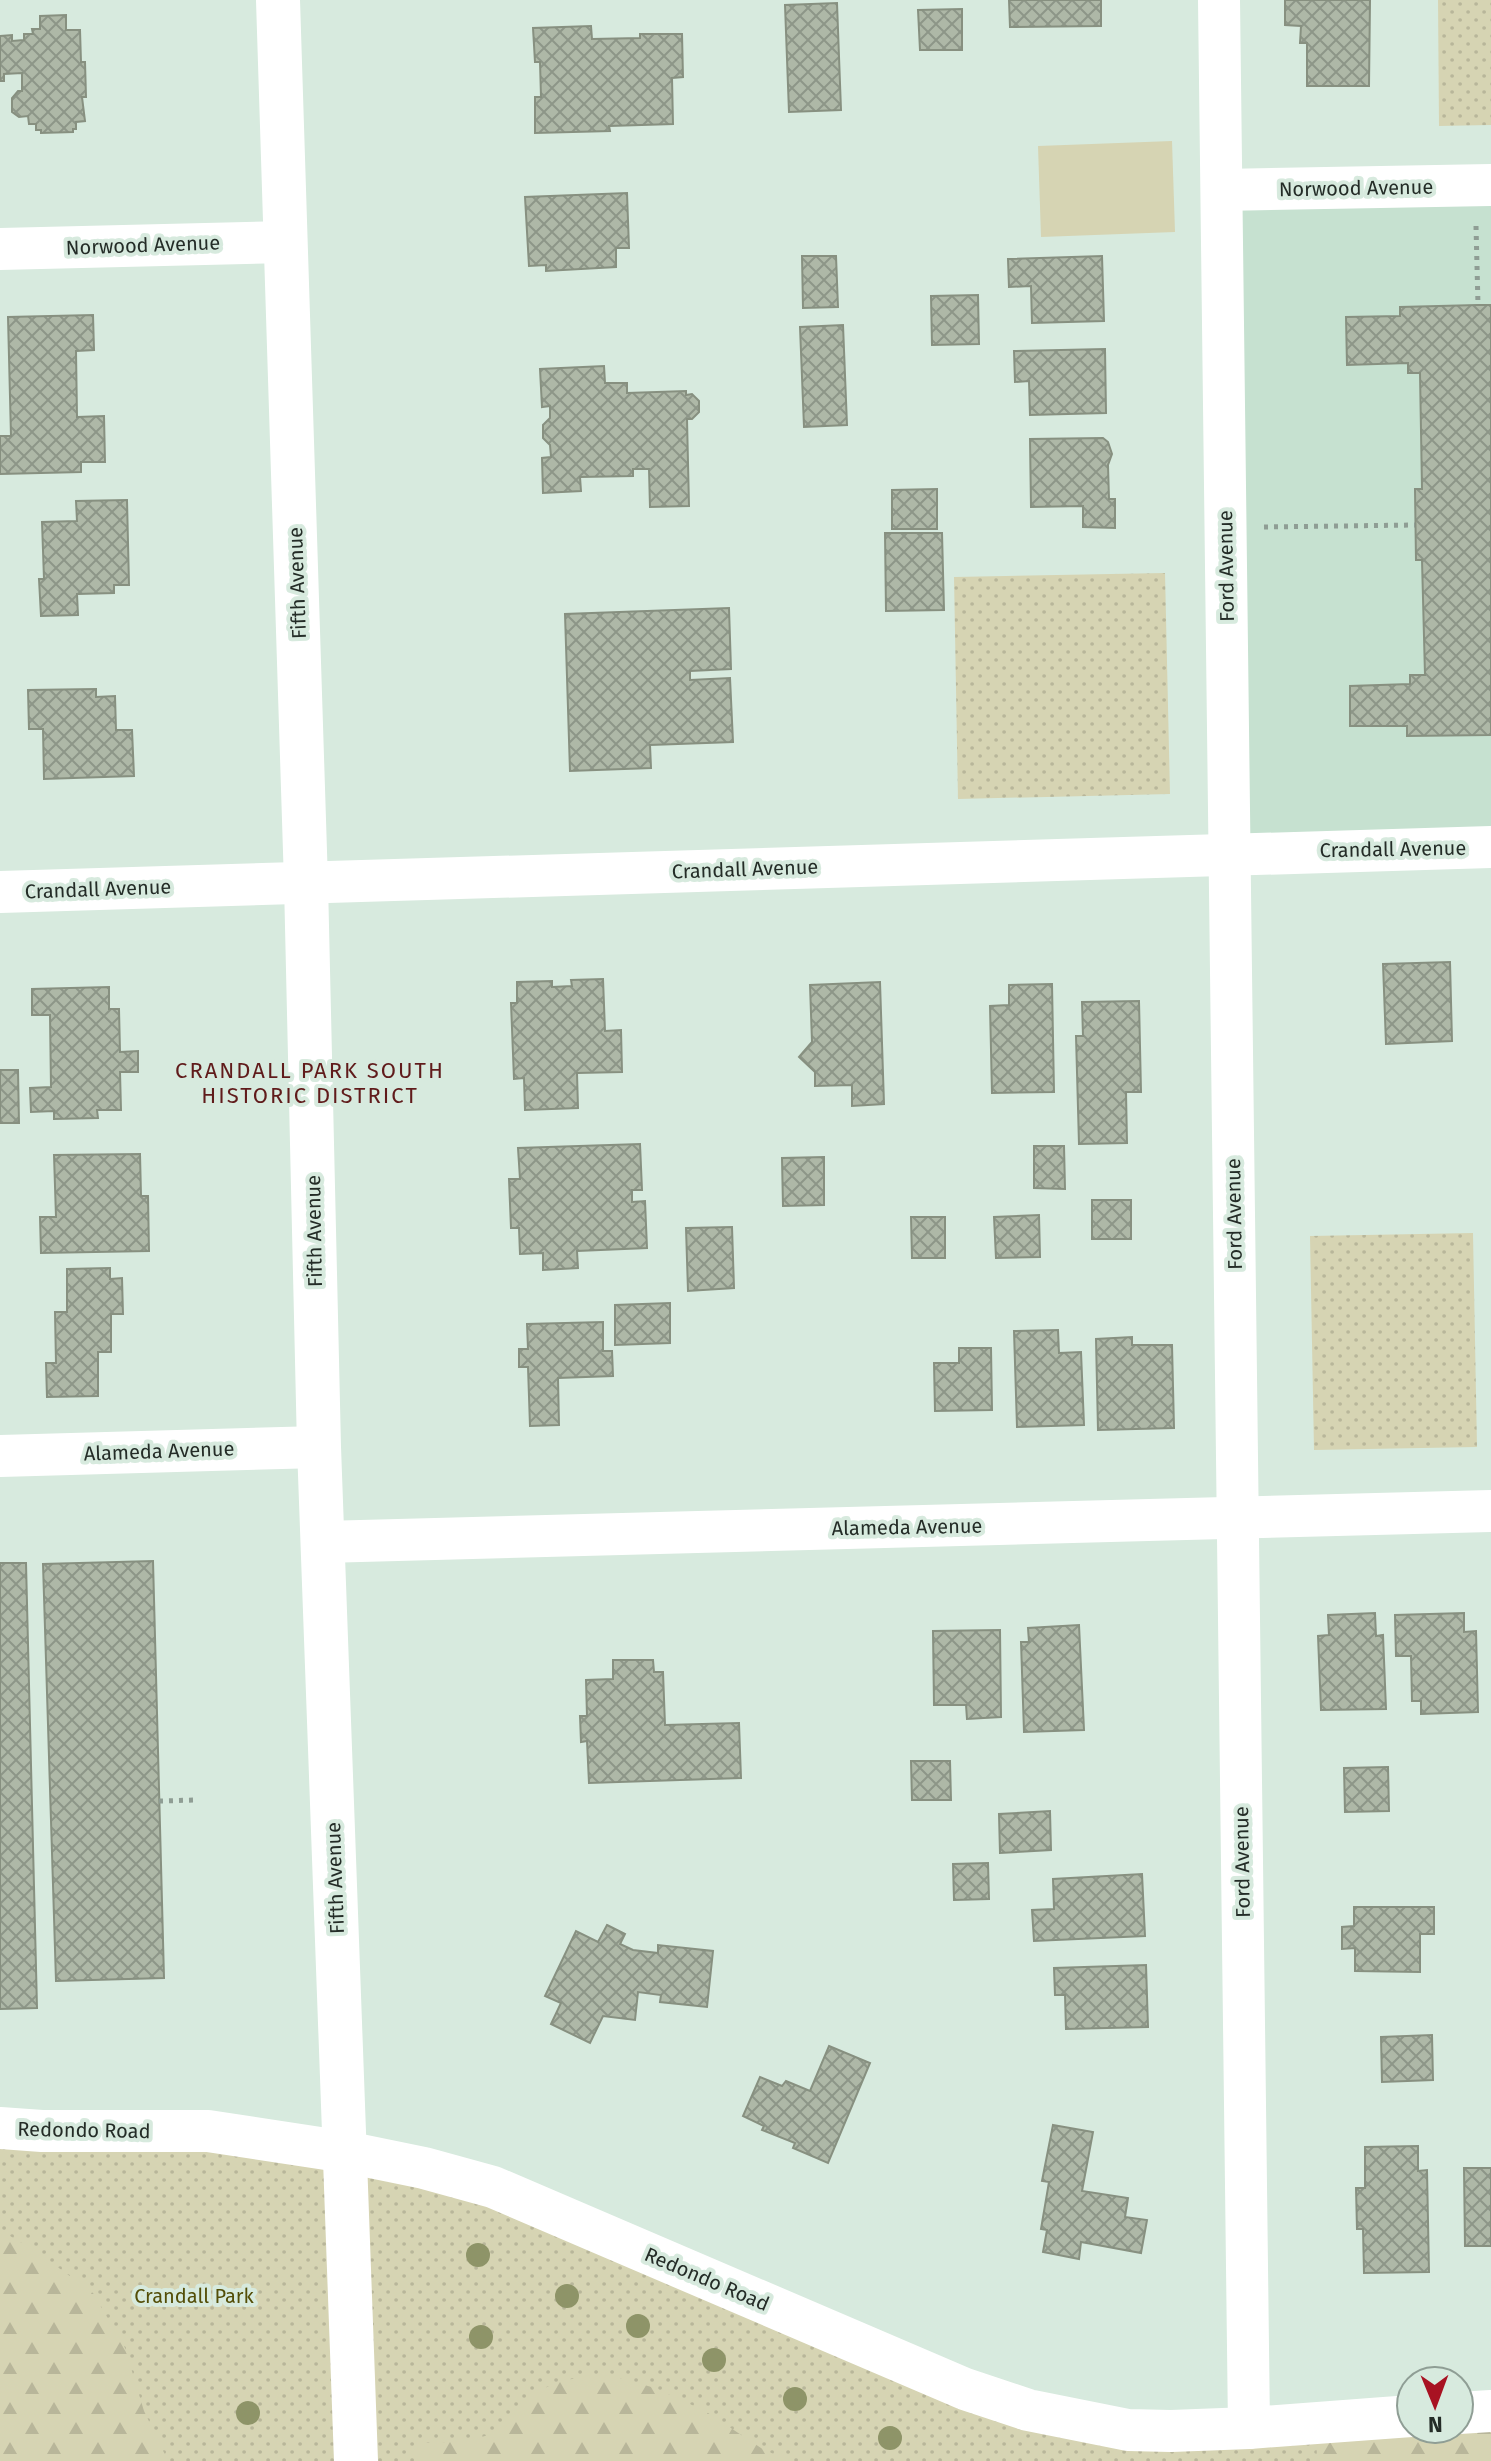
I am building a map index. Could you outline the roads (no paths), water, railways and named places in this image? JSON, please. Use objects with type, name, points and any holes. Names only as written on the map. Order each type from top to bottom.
[{"type":"street","name":"Fifth Avenue","points":[[278,0],[306,883],[319,1447],[356,2453]]},
{"type":"street","name":"Ford Avenue","points":[[1219,0],[1249,2428]]},
{"type":"street","name":"Norwood Avenue","points":[[1222,190],[1483,185]]},
{"type":"street","name":"Norwood Avenue","points":[[0,249],[286,242]]},
{"type":"street","name":"Crandall Avenue","points":[[0,892],[1491,847]]},
{"type":"street","name":"Alameda Avenue","points":[[0,1456],[319,1447]]},
{"type":"street","name":"Alameda Avenue","points":[[323,1542],[1491,1511]]},
{"type":"street","name":"Redondo Road","points":[[0,2128],[208,2131],[346,2152],[424,2168],[493,2187],[965,2389],[1028,2410],[1128,2430],[1171,2431],[1395,2417]]},
{"type":"district","name":"CRANDALL PARK SOUTH HISTORIC DISTRICT","points":[[310,1082]]},
{"type":"park label","name":"Crandall Park","points":[[194,2296]]}]
